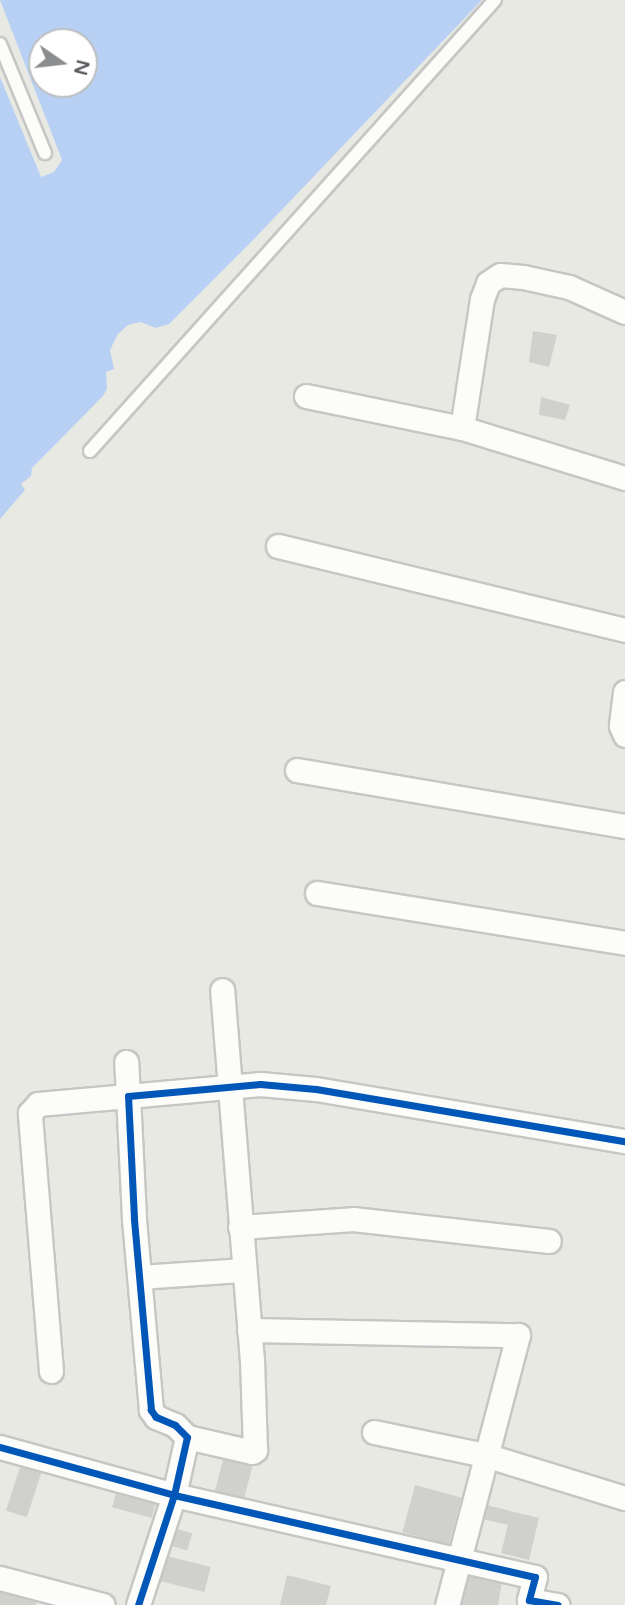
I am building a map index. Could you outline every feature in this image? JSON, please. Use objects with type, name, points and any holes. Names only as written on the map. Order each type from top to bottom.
[{"type":"street","points":[[462,428],[482,299],[488,283],[500,275],[523,277],[569,287],[625,312]]},
{"type":"street","points":[[306,396],[462,428],[625,478]]},
{"type":"street","points":[[278,546],[625,630]]},
{"type":"street","points":[[625,692],[621,726],[625,735]]},
{"type":"street","points":[[297,770],[625,826]]},
{"type":"street","points":[[317,894],[625,943]]},
{"type":"street","points":[[126,1062],[151,1410],[156,1417],[175,1425],[187,1437],[251,1452],[255,1450],[249,1330],[222,990]]},
{"type":"street","points":[[51,1371],[30,1113],[38,1104],[260,1084],[316,1089],[625,1141]]},
{"type":"street","points":[[240,1227],[354,1219],[549,1241]]},
{"type":"street","points":[[140,1277],[244,1270]]},
{"type":"street","points":[[249,1330],[518,1335],[457,1558],[447,1605]]},
{"type":"street","points":[[374,1432],[485,1455],[625,1498]]},
{"type":"street","points":[[138,1605],[174,1495],[187,1437]]},
{"type":"street","points":[[0,1447],[174,1495],[536,1577],[529,1600],[558,1605]]},
{"type":"street","points":[[0,1578],[103,1605]]},
{"type":"lane","points":[[90,451],[495,0]]},
{"type":"lane","points":[[0,44],[45,153]]},
{"type":"water","points":[[0,0],[482,0],[169,324],[156,328],[140,322],[128,325],[118,334],[110,350],[114,369],[106,372],[107,389],[103,396],[32,468],[31,476],[21,484],[25,490],[0,519],[0,77],[41,177],[54,172],[62,160],[38,98],[98,98],[98,28],[28,28],[28,72]]},
{"type":"building","points":[[533,331],[557,335],[549,367],[529,362]]},
{"type":"building","points":[[541,397],[570,405],[565,420],[539,415]]},
{"type":"building","points":[[225,1453],[254,1461],[244,1498],[215,1491]]},
{"type":"building","points":[[22,1461],[43,1468],[27,1517],[6,1510]]},
{"type":"building","points":[[415,1485],[461,1497],[449,1545],[402,1532]]},
{"type":"building","points":[[117,1489],[157,1500],[152,1518],[112,1507]]},
{"type":"building","points":[[478,1503],[539,1518],[529,1560],[501,1553],[508,1525],[474,1517]]},
{"type":"building","points":[[174,1528],[192,1533],[187,1551],[169,1545]]},
{"type":"building","points":[[167,1556],[211,1567],[204,1592],[161,1581]]},
{"type":"building","points":[[463,1568],[503,1576],[498,1605],[456,1605]]},
{"type":"building","points":[[287,1575],[331,1586],[326,1605],[280,1605]]},
{"type":"building","points":[[0,1592],[37,1602],[36,1605],[0,1605]]},
{"type":"cycle path","points":[[138,1605],[174,1495],[187,1437],[175,1425],[156,1417],[151,1410],[134,1218],[128,1096],[260,1084],[316,1089],[625,1141]]},
{"type":"cycle path","points":[[0,1447],[174,1495],[535,1577],[529,1600],[558,1605]]}]
